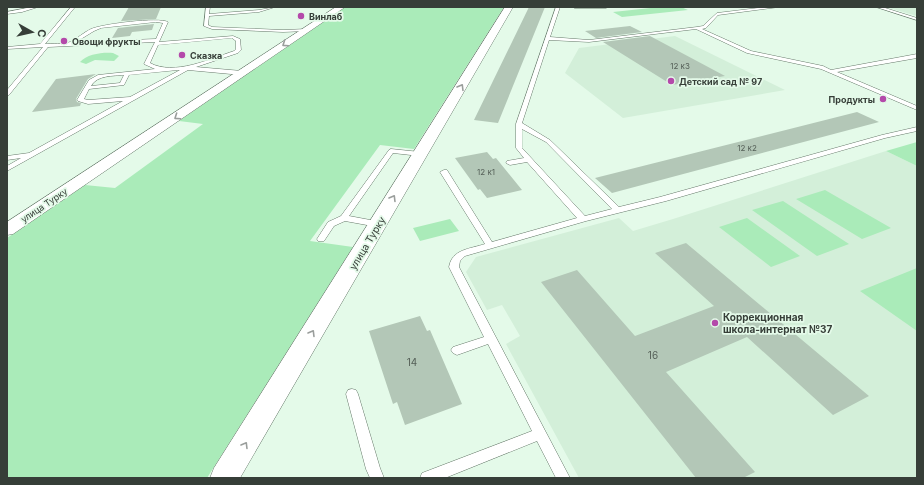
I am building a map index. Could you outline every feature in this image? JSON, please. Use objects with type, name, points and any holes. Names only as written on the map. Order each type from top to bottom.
[{"type":"street","name":"улица Турку","points":[[7,230],[341,7]]},
{"type":"street","name":"улица Турку","points":[[224,478],[509,7]]},
{"type":"lane","points":[[7,13],[22,12],[36,7]]},
{"type":"lane","points":[[42,44],[73,7]]},
{"type":"lane","points":[[208,7],[206,26],[212,28],[282,31],[307,30]]},
{"type":"lane","points":[[230,13],[231,7]]},
{"type":"lane","points":[[207,15],[259,11],[272,7]]},
{"type":"lane","points":[[558,7],[519,124],[519,148],[583,219]]},
{"type":"lane","points":[[576,7],[606,7]]},
{"type":"lane","points":[[547,38],[589,41],[697,28],[704,27],[717,14],[777,7]]},
{"type":"lane","points":[[878,7],[917,19]]},
{"type":"lane","points":[[70,44],[92,30],[100,27],[164,21],[166,24],[147,64],[163,70]]},
{"type":"lane","points":[[697,28],[749,52],[832,71],[917,108]]},
{"type":"lane","points":[[7,48],[42,44],[157,42],[233,37],[238,40],[239,50],[187,68],[7,169]]},
{"type":"lane","points":[[7,94],[46,47],[42,44]]},
{"type":"lane","points":[[832,71],[917,56]]},
{"type":"lane","points":[[133,99],[88,102],[80,100],[91,81],[100,76],[187,68],[242,73]]},
{"type":"lane","points":[[87,88],[122,84],[127,74]]},
{"type":"lane","points":[[519,124],[548,141],[617,210]]},
{"type":"lane","points":[[563,478],[454,267],[456,260],[462,254],[583,219],[651,202],[863,141],[917,128]]},
{"type":"lane","points":[[320,239],[331,224],[344,218],[392,151],[420,154]]},
{"type":"lane","points":[[7,158],[34,154]]},
{"type":"lane","points":[[510,163],[529,159]]},
{"type":"lane","points":[[444,172],[490,246]]},
{"type":"lane","points":[[344,218],[378,224]]},
{"type":"lane","points":[[458,350],[491,339]]},
{"type":"lane","points":[[352,394],[373,469],[377,478]]},
{"type":"lane","points":[[427,478],[540,434]]},
{"type":"shaded area","points":[[886,7],[917,7],[917,16]]},
{"type":"shaded area","name":"Детский сад № 97","points":[[675,36],[785,90],[623,118],[565,73],[579,48]]},
{"type":"shaded area","name":"Коррекционная школа-интернат №37","points":[[886,151],[917,166],[917,478],[579,478],[506,344],[520,336],[502,305],[487,310],[466,272],[476,257],[619,218],[633,231]]},
{"type":"green space","points":[[345,7],[504,7],[414,149],[380,145],[310,241],[353,247],[207,478],[7,478],[7,238],[85,185],[115,188],[203,124],[179,121]]},
{"type":"green space","points":[[660,7],[681,7],[688,10],[622,17],[613,12]]},
{"type":"green space","points":[[113,53],[119,56],[114,61],[95,60],[86,64],[80,62],[83,59],[95,54]]},
{"type":"green space","points":[[917,142],[917,166],[886,151]]},
{"type":"green space","points":[[825,190],[891,228],[862,239],[796,199]]},
{"type":"green space","points":[[783,201],[849,244],[817,256],[752,210]]},
{"type":"green space","points":[[747,218],[800,256],[771,267],[719,227]]},
{"type":"green space","points":[[450,219],[459,231],[420,241],[413,228]]},
{"type":"green space","points":[[917,268],[917,331],[860,291]]},
{"type":"building","points":[[129,7],[161,7],[156,19],[121,21]]},
{"type":"building","points":[[529,7],[545,7],[498,123],[474,120]]},
{"type":"building","points":[[154,24],[152,30],[132,32],[130,36],[112,38],[118,28]]},
{"type":"building","points":[[630,26],[642,32],[596,38],[585,31]]},
{"type":"building","points":[[650,36],[725,76],[672,85],[603,42]]},
{"type":"building","points":[[96,74],[88,79],[76,99],[77,102],[81,103],[80,106],[32,112],[56,79]]},
{"type":"building","points":[[857,112],[879,122],[612,193],[595,178]]},
{"type":"building","points":[[487,152],[493,159],[496,158],[522,190],[487,198],[480,189],[478,190],[455,158]]},
{"type":"building","points":[[686,243],[869,396],[833,415],[747,337],[666,372],[755,472],[743,478],[696,478],[541,282],[577,270],[635,336],[714,306],[655,253]]},
{"type":"building","points":[[420,316],[427,331],[430,330],[462,404],[405,425],[397,402],[393,404],[369,331]]},
{"type":"place","name":"Винлаб","points":[[301,16]]},
{"type":"place","name":"Овощи фрукты","points":[[64,41]]},
{"type":"place","name":"Сказка","points":[[182,55]]},
{"type":"place","name":"Детский сад № 97","points":[[671,81]]},
{"type":"place","name":"Продукты","points":[[883,99]]},
{"type":"place","name":"Коррекционная школа-интернат №37","points":[[715,323]]}]
